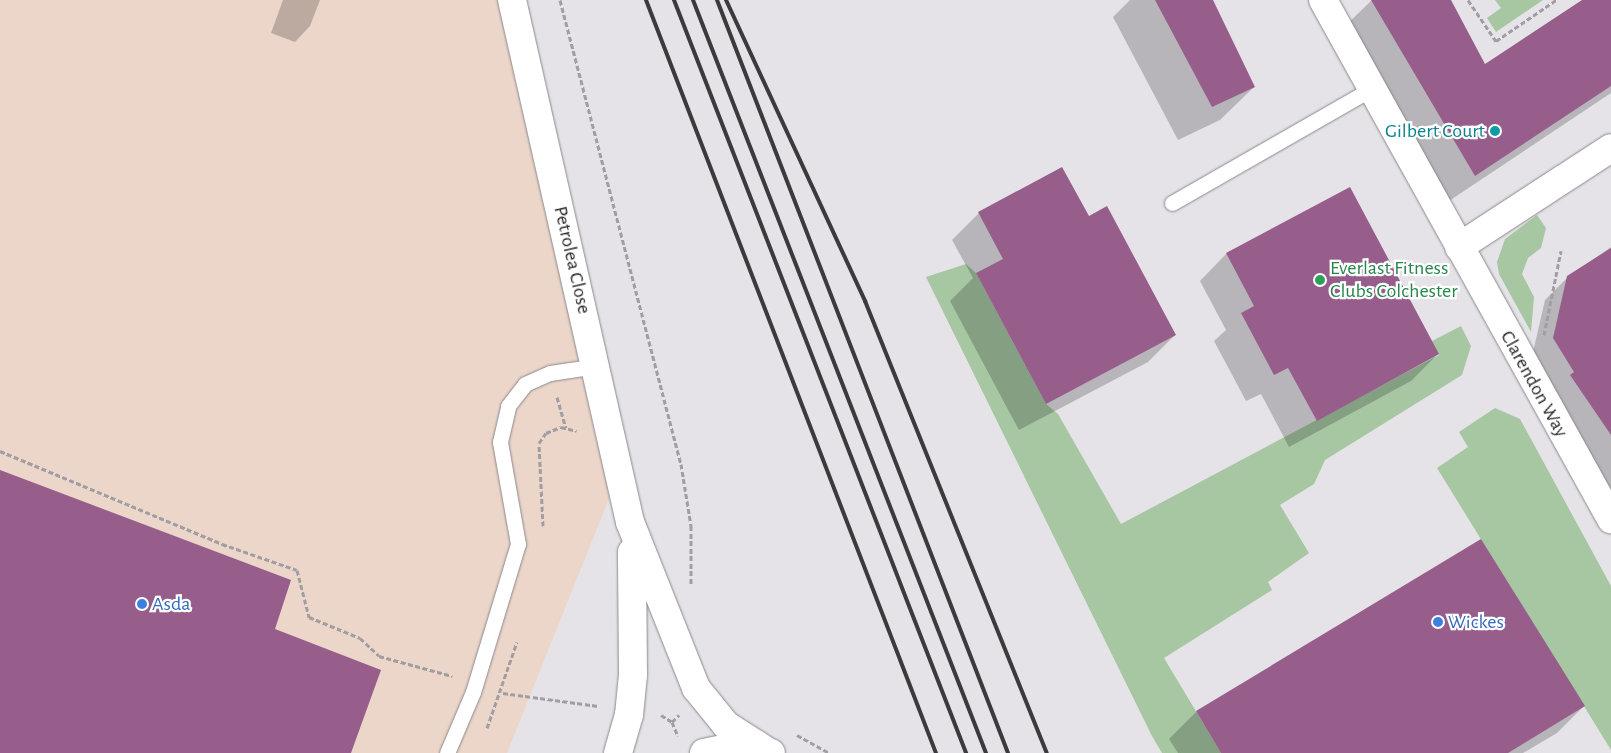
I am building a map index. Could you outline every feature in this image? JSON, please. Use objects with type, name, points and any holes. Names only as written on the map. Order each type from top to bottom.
[{"type":"street","name":"Petrolea Close","points":[[512,0],[597,366],[630,522],[636,604],[618,711],[618,753]]},
{"type":"street","name":"Clarendon Way","points":[[1322,0],[1517,355],[1611,519]]},
{"type":"street","points":[[1459,247],[1611,148]]},
{"type":"street","name":"Petrolea Close","points":[[630,522],[684,665],[704,698],[726,725],[768,751]]},
{"type":"street","name":"Petrolea Close","points":[[618,711],[638,753]]},
{"type":"street","points":[[704,753],[743,745],[768,751]]},
{"type":"lane","points":[[1172,203],[1371,89]]},
{"type":"lane","points":[[447,753],[473,692],[518,544],[500,442],[508,406],[525,384],[550,373],[597,366]]},
{"type":"path","points":[[560,0],[681,464],[691,526],[693,594]]},
{"type":"path","points":[[1468,0],[1496,41],[1556,0]]},
{"type":"path","points":[[1517,355],[1546,334],[1561,251]]},
{"type":"path","points":[[550,373],[566,428]]},
{"type":"path","points":[[543,533],[539,443],[546,433],[566,428],[575,429],[580,437]]},
{"type":"path","points":[[0,451],[222,544],[297,570],[309,617],[360,638],[379,656],[459,678]]},
{"type":"path","points":[[484,736],[503,694],[518,638]]},
{"type":"path","points":[[503,694],[618,711],[656,711],[672,722],[704,698]]},
{"type":"path","points":[[791,733],[829,753]]},
{"type":"shaded area","points":[[0,0],[514,0],[614,486],[507,753],[0,753]]},
{"type":"green space","points":[[1495,0],[1543,0],[1496,32],[1487,18],[1501,8]]},
{"type":"green space","points":[[1537,215],[1546,228],[1541,248],[1528,258],[1522,274],[1534,297],[1531,332],[1499,274],[1497,262],[1505,239]]},
{"type":"green space","points":[[966,264],[976,273],[1046,404],[1058,414],[1121,524],[1439,355],[1432,341],[1461,326],[1471,346],[1462,375],[1325,460],[1314,484],[1280,505],[1309,553],[1268,582],[1272,590],[1164,658],[1221,753],[1162,753],[1152,736],[926,277]]},
{"type":"green space","points":[[1495,408],[1520,419],[1611,586],[1611,750],[1437,468],[1468,447],[1459,432]]},
{"type":"building","points":[[1155,0],[1213,0],[1255,87],[1212,107]]},
{"type":"building","name":"Gilbert Court","points":[[1371,0],[1451,0],[1485,64],[1582,0],[1611,0],[1611,86],[1475,176]]},
{"type":"building","points":[[1062,167],[1089,216],[1107,206],[1176,335],[1046,404],[976,273],[1003,259],[978,212]]},
{"type":"building","name":"Everlast Fitness Clubs Colchester","points":[[1350,187],[1439,354],[1317,421],[1288,368],[1274,375],[1241,313],[1254,306],[1226,253]]},
{"type":"building","points":[[1611,248],[1611,435],[1570,375],[1574,372],[1553,338],[1567,276]]},
{"type":"building","name":"Asda","points":[[0,470],[291,580],[275,629],[381,670],[351,753],[0,753]]},
{"type":"building","name":"Wickes","points":[[1481,539],[1585,706],[1508,753],[1221,753],[1196,711]]},
{"type":"railway","points":[[646,0],[936,753]]},
{"type":"railway","points":[[674,0],[966,753]]},
{"type":"railway","points":[[693,0],[986,753]]},
{"type":"railway","points":[[717,0],[1008,753]]},
{"type":"railway","points":[[726,0],[865,301],[1047,753]]},
{"type":"place","name":"Gilbert Court","points":[[1495,131]]},
{"type":"place","name":"Everlast Fitness Clubs Colchester","points":[[1320,280]]},
{"type":"place","name":"Asda","points":[[142,604]]},
{"type":"place","name":"Wickes","points":[[1438,622]]}]
